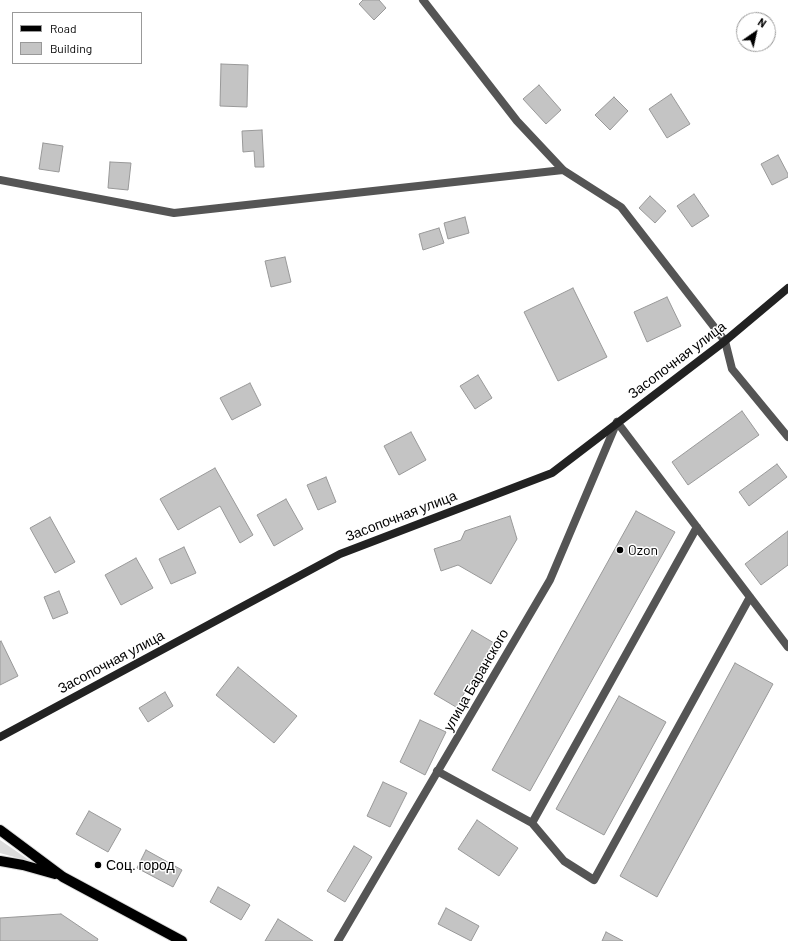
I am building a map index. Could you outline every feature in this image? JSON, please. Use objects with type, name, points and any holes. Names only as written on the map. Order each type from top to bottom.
[{"type":"main road","points":[[0,830],[63,876],[182,941]]},
{"type":"main road","points":[[0,861],[23,864],[63,876]]},
{"type":"street","points":[[423,0],[517,121],[563,170],[621,207],[724,341],[732,369],[788,437]]},
{"type":"street","points":[[0,180],[174,213],[563,170]]},
{"type":"street","name":"Засопочная улица","points":[[0,737],[340,554],[552,473],[724,341],[788,288]]},
{"type":"street","points":[[617,422],[788,648]]},
{"type":"street","name":"улица Баранского","points":[[338,941],[550,580],[617,422]]},
{"type":"street","points":[[532,824],[697,527]]},
{"type":"street","points":[[437,771],[532,824],[564,861],[594,880],[750,597]]},
{"type":"shaded area","points":[[0,840],[32,862],[0,853]]},
{"type":"building","points":[[363,0],[379,0],[386,8],[374,20],[359,4]]},
{"type":"building","points":[[221,64],[248,65],[247,107],[220,106]]},
{"type":"building","points":[[539,85],[561,110],[546,124],[523,99]]},
{"type":"building","points":[[671,94],[690,124],[667,138],[649,109]]},
{"type":"building","points":[[614,97],[628,111],[610,130],[595,115]]},
{"type":"building","points":[[262,130],[264,167],[255,167],[254,151],[243,152],[242,131]]},
{"type":"building","points":[[43,143],[63,146],[59,172],[39,169]]},
{"type":"building","points":[[778,155],[788,174],[788,177],[772,185],[761,164]]},
{"type":"building","points":[[110,162],[131,163],[128,190],[108,188]]},
{"type":"building","points":[[694,194],[709,216],[692,227],[677,206]]},
{"type":"building","points":[[650,196],[666,211],[655,223],[639,208]]},
{"type":"building","points":[[465,217],[469,233],[448,239],[444,223]]},
{"type":"building","points":[[439,228],[444,243],[423,250],[419,234]]},
{"type":"building","points":[[285,257],[291,282],[271,287],[265,261]]},
{"type":"building","points":[[573,288],[607,357],[558,381],[524,312]]},
{"type":"building","points":[[667,297],[681,326],[647,342],[634,312]]},
{"type":"building","points":[[478,375],[492,398],[475,409],[460,386]]},
{"type":"building","points":[[250,383],[261,405],[232,420],[220,398]]},
{"type":"building","points":[[742,411],[759,435],[688,485],[672,462]]},
{"type":"building","points":[[411,432],[426,460],[399,475],[384,446]]},
{"type":"building","points":[[777,464],[787,477],[749,506],[739,492]]},
{"type":"building","points":[[215,468],[253,535],[240,543],[220,506],[178,530],[160,499]]},
{"type":"building","points":[[326,477],[336,502],[318,510],[307,485]]},
{"type":"building","points":[[286,499],[303,529],[274,546],[257,515]]},
{"type":"building","points":[[636,511],[675,532],[530,791],[492,770]]},
{"type":"building","points":[[510,516],[517,539],[491,584],[458,565],[441,571],[434,549],[461,540],[465,531]]},
{"type":"building","points":[[50,517],[75,562],[55,573],[30,528]]},
{"type":"building","points":[[788,531],[788,565],[761,585],[745,564]]},
{"type":"building","points":[[184,547],[196,573],[171,584],[159,559]]},
{"type":"building","points":[[136,558],[153,588],[121,605],[105,575]]},
{"type":"building","points":[[59,591],[68,613],[53,619],[44,597]]},
{"type":"building","points":[[472,630],[494,643],[456,707],[434,694]]},
{"type":"building","points":[[1,641],[18,676],[0,685],[0,642]]},
{"type":"building","points":[[735,663],[773,684],[657,897],[620,876]]},
{"type":"building","points":[[238,667],[297,716],[274,743],[216,695]]},
{"type":"building","points":[[165,692],[173,706],[148,722],[139,708]]},
{"type":"building","points":[[619,696],[666,722],[604,835],[556,809]]},
{"type":"building","points":[[420,720],[446,732],[425,775],[400,762]]},
{"type":"building","points":[[383,782],[407,793],[390,827],[367,816]]},
{"type":"building","points":[[89,811],[121,829],[108,852],[76,834]]},
{"type":"building","points":[[477,820],[518,848],[499,876],[458,849]]},
{"type":"building","points":[[354,846],[372,857],[345,902],[327,891]]},
{"type":"building","points":[[146,850],[182,870],[173,887],[137,868]]},
{"type":"building","points":[[218,887],[250,905],[241,920],[210,902]]},
{"type":"building","points":[[446,908],[479,926],[471,941],[438,924]]},
{"type":"building","points":[[61,914],[98,939],[97,941],[0,941],[0,918]]},
{"type":"building","points":[[278,919],[313,941],[265,941]]},
{"type":"building","points":[[606,932],[623,941],[602,941]]},
{"type":"place","name":"Ozon","points":[[620,550]]},
{"type":"place","name":"Соц. город","points":[[98,865]]}]
